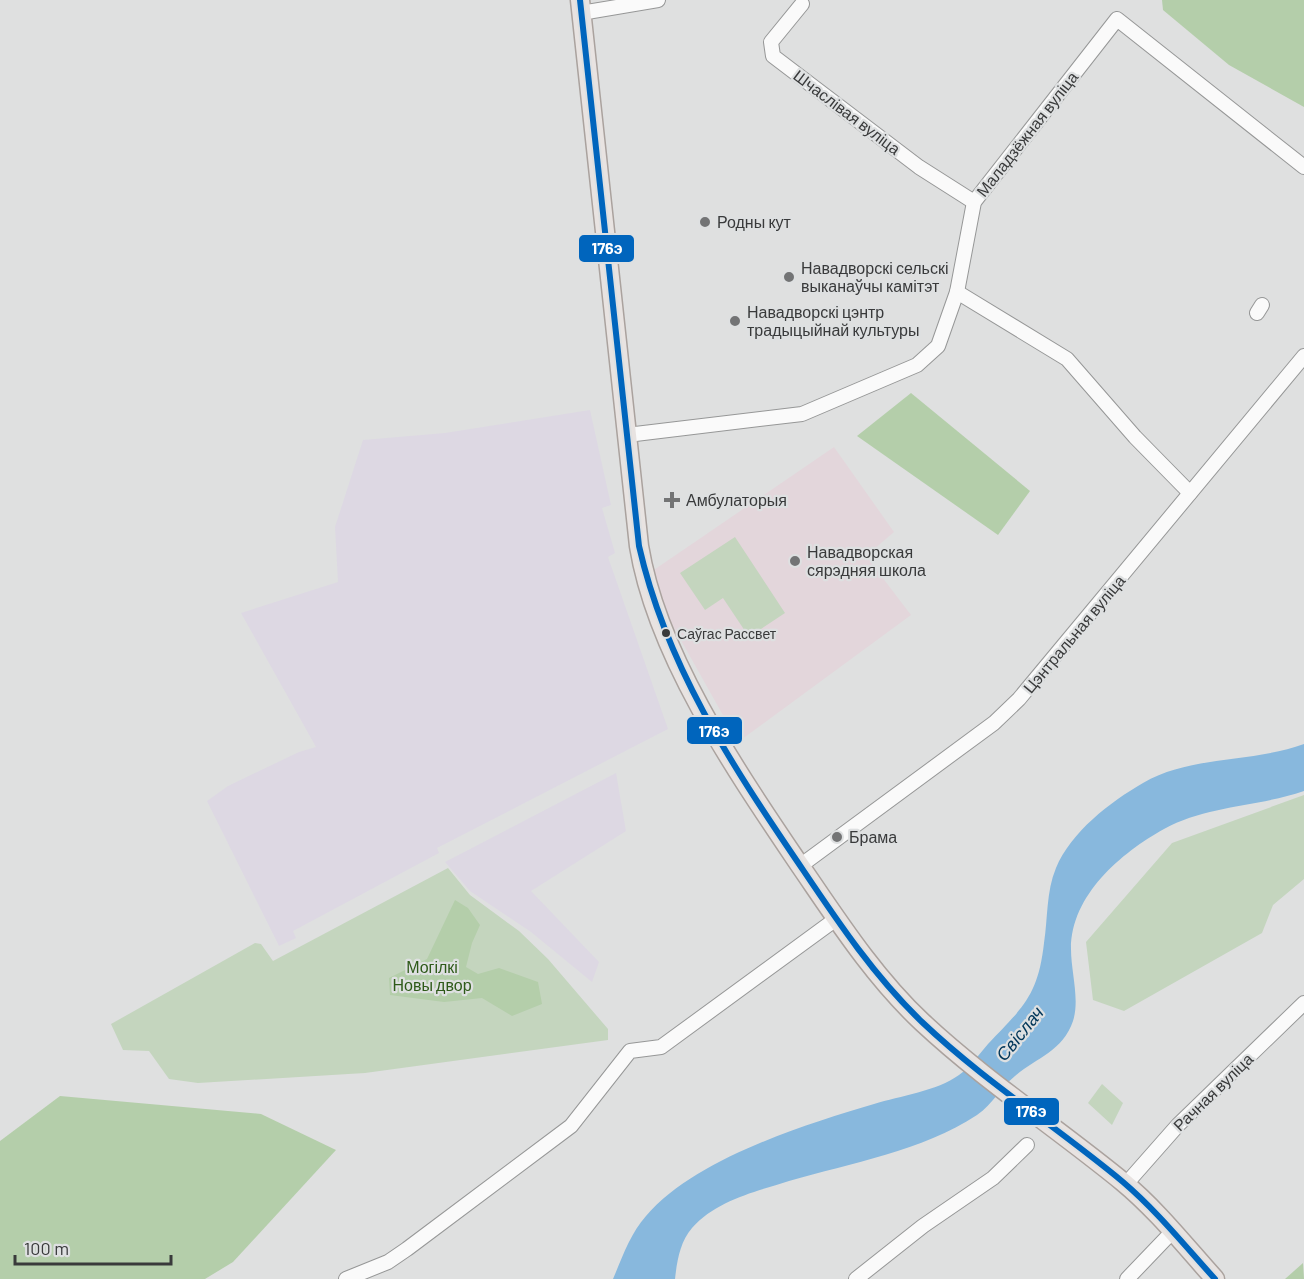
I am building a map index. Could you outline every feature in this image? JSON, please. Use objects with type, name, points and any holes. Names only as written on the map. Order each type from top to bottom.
[{"type":"main road","points":[[580,7],[639,546],[653,607],[712,726],[800,866],[837,919],[896,994],[934,1033],[1025,1107],[1126,1184],[1215,1279]]},
{"type":"street","points":[[580,7],[658,0]]},
{"type":"street","name":"Шчаслівая вуліца","points":[[802,4],[771,42],[773,56],[920,167],[974,202]]},
{"type":"street","name":"Маладзёжная вуліца","points":[[627,435],[784,418],[802,414],[917,365],[938,346],[957,292],[974,202],[1117,19],[1304,167]]},
{"type":"street","points":[[957,292],[1066,359],[1134,437],[1190,493]]},
{"type":"street","name":"Цэнтральная вуліца","points":[[800,866],[994,723],[1042,671],[1304,356]]},
{"type":"street","points":[[346,1279],[388,1262],[564,1132],[584,1113],[630,1051],[661,1047],[837,919]]},
{"type":"street","name":"Рачная вуліца","points":[[1126,1184],[1179,1125],[1304,1003]]},
{"type":"street","points":[[856,1279],[923,1226],[993,1178],[1027,1145]]},
{"type":"street","points":[[1126,1279],[1172,1232]]},
{"type":"shaded area","points":[[590,410],[611,505],[602,508],[615,553],[608,557],[668,729],[437,848],[439,853],[293,931],[296,938],[279,946],[207,801],[228,786],[299,752],[316,747],[241,613],[338,582],[335,527],[363,440],[445,433]]},
{"type":"shaded area","points":[[834,447],[894,532],[866,556],[911,615],[738,742],[645,576]]},
{"type":"shaded area","points":[[616,773],[626,831],[531,891],[599,962],[592,982],[531,932],[470,891],[445,862]]},
{"type":"green space","points":[[1162,0],[1304,0],[1304,107],[1229,65],[1163,10]]},
{"type":"green space","points":[[911,393],[1030,491],[998,535],[857,436]]},
{"type":"green space","points":[[735,537],[785,613],[749,637],[723,598],[705,610],[680,573]]},
{"type":"green space","points":[[1304,795],[1304,879],[1273,905],[1262,933],[1124,1011],[1093,1000],[1086,942],[1172,843]]},
{"type":"green space","name":"Могілкі Новы двор","points":[[448,868],[470,895],[519,931],[548,959],[608,1029],[608,1040],[365,1073],[198,1083],[169,1079],[149,1051],[123,1050],[111,1024],[255,943],[261,944],[273,961]]},
{"type":"green space","points":[[455,900],[468,908],[480,925],[472,943],[466,967],[478,974],[499,968],[538,982],[542,1004],[512,1016],[482,998],[444,1002],[390,995],[389,978],[427,959]]},
{"type":"green space","points":[[1102,1084],[1123,1103],[1112,1125],[1088,1103]]},
{"type":"green space","points":[[60,1096],[261,1114],[336,1150],[233,1262],[205,1279],[0,1279],[0,1141]]},
{"type":"green space","points":[[1303,1263],[1304,1279],[1285,1279]]},
{"type":"water","name":"Свіслач","points":[[1304,744],[1304,791],[1180,821],[1131,850],[1101,878],[1079,911],[1073,929],[1071,958],[1076,1004],[1073,1021],[1068,1031],[1056,1047],[1010,1081],[983,1111],[956,1127],[910,1147],[750,1193],[713,1210],[688,1233],[680,1252],[675,1279],[613,1279],[640,1223],[667,1196],[692,1177],[752,1146],[815,1122],[929,1089],[950,1081],[967,1068],[1027,1000],[1038,976],[1049,896],[1056,868],[1071,842],[1105,809],[1143,783],[1162,774],[1201,763],[1264,754]]},
{"type":"transit line","name":"176э","points":[[580,0],[639,546],[651,590],[684,673],[749,789],[841,926],[887,985],[946,1044],[1123,1182],[1159,1217],[1215,1279]]},
{"type":"place","name":"Родны кут","points":[[705,222]]},
{"type":"place","name":"Навадворскі сельскі выканаўчы камітэт","points":[[789,277]]},
{"type":"place","name":"Навадворскі цэнтр традыцыйнай культуры","points":[[735,321]]},
{"type":"place","name":"Амбулаторыя","points":[[672,500]]},
{"type":"place","name":"Навадворская сярэдняя школа","points":[[795,561]]},
{"type":"place","name":"Саўгас Рассвет","points":[[666,633]]},
{"type":"place","name":"Брама","points":[[837,837]]}]
